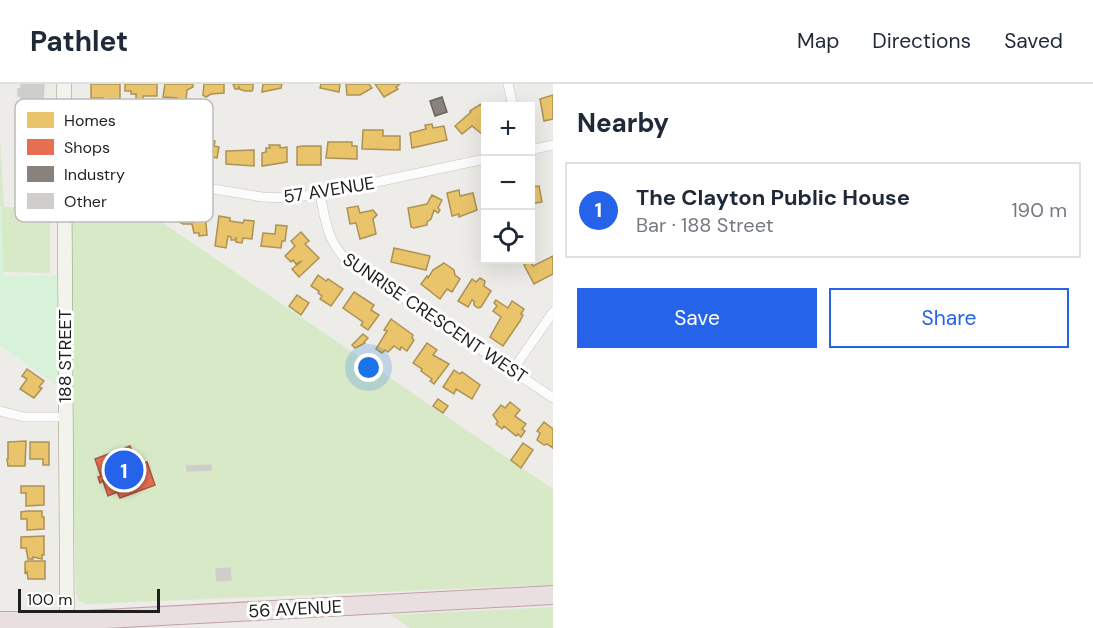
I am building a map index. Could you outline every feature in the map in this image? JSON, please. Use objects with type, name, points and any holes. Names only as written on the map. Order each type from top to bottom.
[{"type":"highway","name":"56 AVENUE","points":[[0,621],[67,624],[553,595]]},
{"type":"street","points":[[508,84],[512,102]]},
{"type":"street","points":[[535,149],[553,145]]},
{"type":"street","name":"57 AVENUE","points":[[213,189],[262,197],[299,198],[481,160]]},
{"type":"street","name":"SUNRISE CRESCENT WEST","points":[[320,194],[328,235],[346,259],[553,398]]},
{"type":"street","name":"188 STREET","points":[[64,222],[67,624]]},
{"type":"street","points":[[512,371],[553,312]]},
{"type":"street","points":[[0,411],[24,417],[65,417]]},
{"type":"green space","points":[[0,139],[4,207],[15,207],[15,222],[50,222],[50,273],[3,272],[0,276]]},
{"type":"green space","points":[[0,206],[2,206],[3,276],[57,276],[58,386],[0,346]]},
{"type":"green space","points":[[71,222],[162,222],[553,489],[553,585],[87,604],[79,601],[76,593],[72,459]]},
{"type":"green space","points":[[553,607],[553,628],[410,628],[391,615]]},
{"type":"building: Homes","points":[[91,84],[120,84],[120,99],[91,98]]},
{"type":"building: Homes","points":[[125,84],[157,84],[157,96],[143,96],[143,99],[136,99],[136,94],[125,91]]},
{"type":"building: Homes","points":[[165,84],[193,84],[193,87],[187,90],[186,99],[163,97]]},
{"type":"building: Homes","points":[[204,84],[224,84],[224,93],[211,94],[206,97],[203,95]]},
{"type":"building: Homes","points":[[233,84],[253,84],[253,89],[245,91],[239,89],[239,86],[235,89]]},
{"type":"building: Homes","points":[[263,84],[282,84],[281,88],[262,92]]},
{"type":"building: Homes","points":[[321,84],[340,84],[339,92],[320,88]]},
{"type":"building: Homes","points":[[346,84],[369,84],[372,88],[360,95],[347,95]]},
{"type":"building: Homes","points":[[375,84],[400,84],[396,87],[398,89],[384,97]]},
{"type":"building: Homes","points":[[553,95],[553,119],[544,121],[540,99]]},
{"type":"building: Homes","points":[[481,104],[481,133],[472,126],[462,134],[455,126]]},
{"type":"building: Homes","points":[[432,124],[433,128],[444,126],[447,140],[412,148],[410,133],[426,129],[425,125]]},
{"type":"building: Homes","points":[[363,130],[383,130],[383,136],[400,136],[400,150],[362,149]]},
{"type":"building: Homes","points":[[213,141],[215,141],[214,146],[219,147],[217,158],[213,157]]},
{"type":"building: Homes","points":[[328,142],[352,142],[352,146],[357,146],[357,159],[326,158]]},
{"type":"building: Homes","points":[[269,145],[287,147],[287,162],[262,166],[262,153],[266,152],[266,148],[270,148]]},
{"type":"building: Homes","points":[[321,146],[321,165],[297,165],[297,147]]},
{"type":"building: Homes","points":[[254,150],[254,166],[226,164],[226,151]]},
{"type":"building: Homes","points":[[535,186],[539,186],[542,202],[535,203]]},
{"type":"building: Homes","points":[[459,190],[460,196],[473,193],[477,210],[459,217],[459,214],[452,216],[447,193]]},
{"type":"building: Homes","points":[[432,195],[442,200],[438,208],[440,210],[438,213],[434,210],[427,225],[411,227],[408,208],[427,204]]},
{"type":"building: Homes","points":[[358,206],[360,213],[373,210],[377,215],[373,219],[376,234],[360,239],[356,223],[350,224],[347,208]]},
{"type":"building: Homes","points":[[219,216],[243,223],[244,220],[254,221],[252,239],[243,238],[242,243],[231,240],[228,236],[226,248],[215,246]]},
{"type":"building: Homes","points":[[180,222],[206,222],[207,235],[199,236],[199,233],[194,233],[192,224]]},
{"type":"building: Homes","points":[[276,225],[287,226],[285,241],[282,241],[281,248],[261,246],[263,233],[275,234]]},
{"type":"building: Homes","points":[[301,232],[309,241],[305,244],[319,258],[299,277],[292,269],[302,261],[296,264],[285,256],[295,246],[291,241]]},
{"type":"building: Homes","points":[[394,248],[430,256],[426,270],[391,262]]},
{"type":"building: Homes","points":[[553,256],[553,274],[534,284],[524,265],[532,264],[533,266]]},
{"type":"building: Homes","points":[[444,263],[454,270],[455,275],[460,279],[452,292],[447,289],[440,299],[421,284],[433,270]]},
{"type":"building: Homes","points":[[318,275],[343,289],[331,306],[320,299],[322,296],[318,293],[319,291],[311,286]]},
{"type":"building: Homes","points":[[480,278],[485,281],[484,286],[491,291],[481,307],[474,305],[472,300],[468,307],[458,301],[472,279],[476,282]]},
{"type":"building: Homes","points":[[354,292],[374,305],[371,310],[379,315],[368,330],[361,325],[363,322],[343,308]]},
{"type":"building: Homes","points":[[297,295],[309,303],[301,315],[289,306]]},
{"type":"building: Homes","points":[[496,300],[508,308],[512,301],[524,309],[520,321],[503,346],[490,337],[501,317],[493,311],[497,306],[494,303]]},
{"type":"building: Homes","points":[[391,319],[413,335],[414,340],[407,351],[394,346],[388,352],[385,350],[382,353],[376,349]]},
{"type":"building: Homes","points":[[363,334],[368,338],[365,343],[355,348],[352,345]]},
{"type":"building: Homes","points":[[427,343],[437,350],[433,355],[449,364],[434,384],[430,381],[432,379],[421,371],[422,369],[413,363]]},
{"type":"building: Homes","points":[[27,369],[44,381],[39,387],[42,388],[34,398],[20,389],[27,379],[22,376]]},
{"type":"building: Homes","points":[[454,370],[460,374],[462,372],[480,385],[472,399],[456,389],[454,394],[443,387]]},
{"type":"building: Homes","points":[[438,399],[448,406],[443,413],[433,406]]},
{"type":"building: Homes","points":[[510,402],[520,410],[515,416],[526,424],[522,429],[525,431],[521,437],[518,434],[516,436],[504,426],[502,429],[496,424],[498,422],[493,415],[501,405],[505,408]]},
{"type":"building: Homes","points":[[544,422],[553,429],[553,448],[537,440],[540,433],[537,431]]},
{"type":"building: Homes","points":[[26,441],[25,466],[8,466],[8,442]]},
{"type":"building: Homes","points":[[30,442],[49,442],[49,465],[43,465],[43,459],[30,459]]},
{"type":"building: Homes","points":[[523,443],[533,450],[521,468],[511,460]]},
{"type":"building: Homes","points":[[21,486],[44,486],[44,505],[26,506],[26,493],[21,493]]},
{"type":"building: Homes","points":[[42,511],[44,529],[27,530],[27,519],[21,519],[21,512]]},
{"type":"building: Homes","points":[[44,536],[42,559],[33,557],[33,559],[28,559],[26,548],[21,548],[21,537]]},
{"type":"building: Homes","points":[[45,561],[45,579],[28,579],[27,572],[25,573],[25,562]]},
{"type":"building: Shops","points":[[130,446],[137,463],[147,462],[155,485],[120,498],[117,492],[108,496],[103,481],[100,483],[98,477],[101,476],[95,459]]},
{"type":"building: Industry","points":[[442,97],[447,112],[435,116],[430,101]]},
{"type":"building: Other","points":[[21,84],[44,84],[43,99],[21,99],[21,96],[18,96],[18,89],[21,89]]},
{"type":"building: Other","points":[[211,465],[211,470],[187,471],[187,466]]},
{"type":"building: Other","points":[[230,568],[231,580],[217,581],[216,569]]},
{"type":"place","name":"The Clayton Public House","points":[[124,470]]}]
